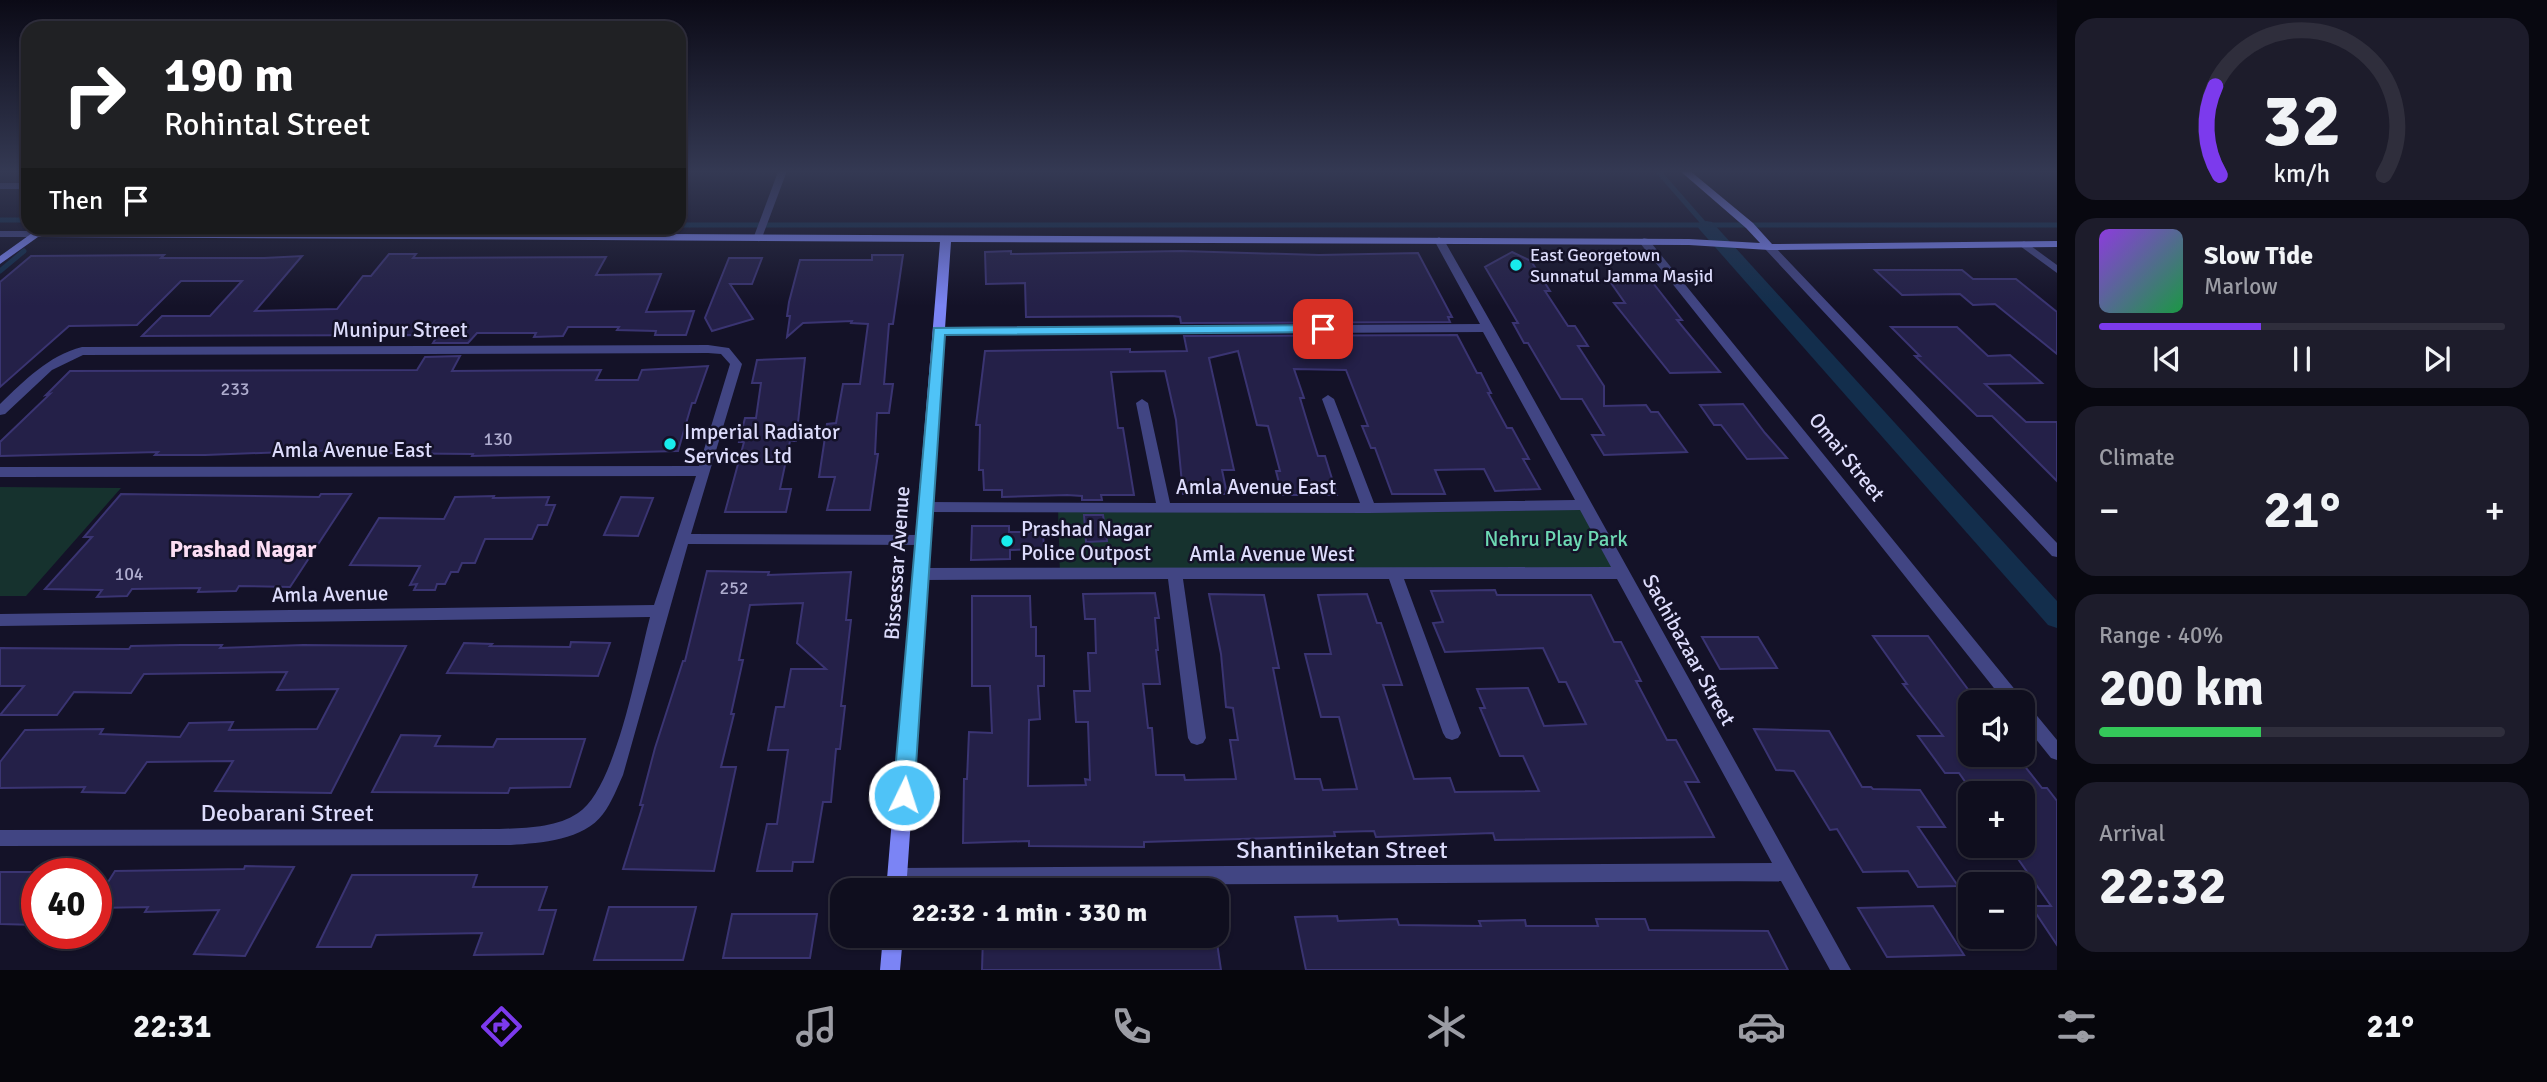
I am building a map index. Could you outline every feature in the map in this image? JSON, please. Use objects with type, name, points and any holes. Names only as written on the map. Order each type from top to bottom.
[{"type":"street","points":[[1736,215],[1759,234],[2054,546]]},
{"type":"street","points":[[0,234],[21,232]]},
{"type":"street","points":[[686,233],[946,238],[1644,241],[1769,247],[2057,244]]},
{"type":"street","points":[[0,261],[34,235]]},
{"type":"street","name":"Bissessar Avenue","points":[[897,878],[946,238]]},
{"type":"street","name":"Sachibazaar Street","points":[[1439,240],[1842,970]]},
{"type":"street","name":"Omai Street","points":[[1644,241],[2005,690]]},
{"type":"street","points":[[2024,244],[2057,270]]},
{"type":"street","points":[[939,331],[1488,328]]},
{"type":"street","name":"Munipur Street","points":[[0,411],[42,372],[66,355],[103,350],[708,349],[725,351],[733,357],[736,364],[704,471]]},
{"type":"street","points":[[1328,399],[1369,508]]},
{"type":"street","points":[[1142,403],[1164,507]]},
{"type":"street","points":[[660,611],[704,471]]},
{"type":"street","name":"Amla Avenue East","points":[[0,472],[704,471]]},
{"type":"street","name":"Amla Avenue East","points":[[926,507],[1369,508],[1585,505]]},
{"type":"street","points":[[684,539],[923,540]]},
{"type":"street","name":"Amla Avenue West","points":[[920,574],[1623,573]]},
{"type":"street","points":[[1175,575],[1197,738]]},
{"type":"street","points":[[1395,575],[1452,733]]},
{"type":"street","name":"Amla Avenue","points":[[0,620],[660,611]]},
{"type":"street","name":"Deobarani Street","points":[[0,838],[499,837],[540,835],[572,825],[596,810],[615,772],[660,611]]},
{"type":"street","points":[[2035,726],[2057,753]]},
{"type":"street","name":"Shantiniketan Street","points":[[1229,880],[1787,872]]},
{"type":"street","points":[[890,970],[892,948]]},
{"type":"lane","points":[[760,233],[766,215]]},
{"type":"green space","points":[[0,487],[121,488],[26,596],[0,596]]},
{"type":"green space","name":"Nehru Play Park","points":[[1585,505],[1623,573],[1060,576],[1058,508]]},
{"type":"building","points":[[1011,251],[1011,254],[1181,251],[1319,255],[1418,253],[1452,317],[1448,317],[1450,322],[1181,323],[1180,317],[1173,316],[1026,317],[1025,283],[986,284],[985,252]]},
{"type":"building","points":[[1512,252],[1531,261],[1550,291],[1545,291],[1568,326],[1575,326],[1588,346],[1578,346],[1604,386],[1604,406],[1646,405],[1651,412],[1658,412],[1687,452],[1604,455],[1592,435],[1604,435],[1582,399],[1561,399],[1528,343],[1524,343],[1513,323],[1518,323],[1485,267]]},
{"type":"building","points":[[389,254],[416,254],[413,258],[606,257],[596,275],[661,274],[646,312],[694,311],[686,335],[655,335],[656,331],[617,330],[619,327],[568,327],[563,336],[477,333],[468,343],[433,343],[438,335],[142,336],[162,316],[210,316],[242,281],[181,281],[137,325],[69,326],[0,387],[0,282],[31,256],[302,256],[255,311],[337,309],[363,276],[371,276]]},
{"type":"building","points":[[872,255],[903,255],[893,324],[889,324],[884,384],[893,384],[889,413],[877,413],[875,454],[878,454],[870,510],[827,510],[835,477],[819,477],[827,424],[836,423],[843,384],[860,384],[868,324],[851,323],[852,321],[803,323],[787,337],[789,302],[800,260],[872,260]]},
{"type":"building","points":[[729,258],[762,258],[752,284],[730,284],[753,319],[712,331],[705,318]]},
{"type":"building","points":[[1875,270],[1962,270],[1973,279],[2016,279],[2057,312],[2057,354],[1995,304],[1973,305],[1960,294],[1902,295]]},
{"type":"building","points":[[1611,283],[1653,283],[1682,320],[1677,320],[1720,372],[1670,373],[1614,303],[1625,303]]},
{"type":"building","points":[[1891,327],[1957,327],[1988,356],[2010,355],[2042,383],[1985,384],[2026,422],[2057,422],[2057,481],[1992,416],[1977,416],[1915,356],[1920,356]]},
{"type":"building","points":[[1457,335],[1477,373],[1481,373],[1491,393],[1488,393],[1507,428],[1512,428],[1529,459],[1523,459],[1540,489],[1495,491],[1484,469],[1435,470],[1445,494],[1392,494],[1375,448],[1371,448],[1362,426],[1368,426],[1346,370],[1294,369],[1318,456],[1325,456],[1337,495],[1282,495],[1276,471],[1280,471],[1268,426],[1257,425],[1238,351],[1209,358],[1234,470],[1222,470],[1227,494],[1183,494],[1176,420],[1165,371],[1111,372],[1118,428],[1123,428],[1134,495],[1101,495],[1102,500],[1082,500],[1082,496],[1067,495],[1002,497],[1002,490],[984,490],[983,470],[979,470],[980,425],[976,425],[985,351],[1187,351],[1184,336]]},
{"type":"building","points":[[460,356],[452,371],[601,370],[596,380],[638,380],[642,370],[708,366],[695,403],[692,403],[678,451],[472,456],[473,454],[364,453],[366,449],[205,455],[155,455],[158,452],[0,456],[0,442],[70,371],[417,370],[425,357]]},
{"type":"building","points":[[805,358],[796,441],[790,441],[780,489],[791,489],[786,512],[725,512],[744,442],[739,442],[745,418],[756,418],[761,383],[752,383],[757,360]]},
{"type":"building","points":[[1743,404],[1787,458],[1747,459],[1721,425],[1714,425],[1700,405]]},
{"type":"building","points":[[121,494],[319,497],[321,494],[351,494],[290,587],[239,586],[236,591],[198,592],[200,588],[132,589],[127,596],[97,597],[102,590],[45,589],[92,537],[84,537]]},
{"type":"building","points":[[494,496],[493,498],[549,497],[546,505],[555,505],[547,525],[538,525],[532,539],[485,539],[475,563],[462,563],[458,572],[451,572],[445,584],[437,584],[435,590],[414,590],[417,584],[410,585],[420,566],[350,565],[379,518],[444,519],[455,497]]},
{"type":"building","points":[[621,497],[653,498],[638,536],[604,535]]},
{"type":"building","points":[[1084,515],[1103,515],[1107,541],[1086,542]]},
{"type":"building","name":"Prashad Nagar Police Outpost","points":[[972,526],[1009,526],[1009,532],[1043,532],[1044,549],[1010,550],[1010,559],[971,560]]},
{"type":"building","points":[[707,571],[769,572],[768,575],[851,572],[846,620],[851,620],[841,706],[845,706],[840,749],[836,749],[831,802],[823,802],[813,862],[793,862],[792,871],[757,871],[767,824],[777,824],[788,750],[768,750],[776,707],[784,707],[791,669],[826,669],[797,643],[803,603],[750,605],[739,660],[743,660],[731,714],[734,714],[721,767],[736,767],[714,871],[623,869],[643,805],[640,805],[655,748],[685,661]]},
{"type":"building","points":[[1495,590],[1497,595],[1591,595],[1614,642],[1621,642],[1641,681],[1636,681],[1667,740],[1676,740],[1699,782],[1685,782],[1714,837],[1495,840],[1493,833],[1376,837],[1374,831],[1334,832],[1335,836],[1144,842],[1144,847],[1029,846],[1029,841],[963,843],[964,779],[967,779],[969,732],[992,733],[990,686],[972,686],[972,596],[1030,596],[1031,627],[1036,627],[1036,656],[1044,656],[1044,686],[1038,686],[1040,719],[1029,720],[1028,786],[1086,785],[1085,779],[1090,780],[1088,722],[1076,722],[1074,691],[1090,691],[1088,653],[1096,653],[1095,619],[1085,619],[1083,594],[1155,593],[1159,618],[1155,618],[1160,684],[1143,684],[1148,728],[1152,728],[1156,775],[1184,775],[1185,780],[1236,779],[1230,740],[1238,740],[1233,708],[1226,707],[1221,654],[1209,594],[1264,595],[1279,668],[1273,668],[1295,779],[1320,779],[1323,790],[1357,789],[1339,717],[1321,717],[1305,654],[1331,654],[1318,595],[1367,594],[1377,623],[1381,623],[1402,685],[1383,685],[1414,779],[1450,778],[1455,792],[1539,791],[1523,756],[1500,756],[1480,708],[1485,708],[1477,689],[1528,688],[1544,726],[1586,724],[1566,682],[1559,682],[1543,648],[1445,652],[1433,623],[1443,622],[1431,591]]},
{"type":"building","points":[[1873,636],[1928,636],[1968,690],[1958,690],[1958,767],[2025,767],[2042,788],[2047,788],[2057,801],[2057,945],[2035,912],[2035,906],[2051,906],[2035,883],[2035,872],[2027,872],[2017,858],[2035,858],[2035,781],[1965,781],[1959,773],[1945,773],[1918,736],[1943,736],[1903,684],[1907,684]]},
{"type":"building","points":[[1702,637],[1758,637],[1777,668],[1720,669]]},
{"type":"building","points":[[571,642],[610,643],[598,676],[447,673],[464,643],[570,647]]},
{"type":"building","points":[[222,645],[220,648],[303,645],[406,646],[331,793],[215,791],[233,761],[147,762],[125,793],[82,792],[85,787],[0,788],[0,762],[25,730],[103,729],[100,734],[180,737],[189,723],[233,722],[229,730],[317,729],[338,689],[277,690],[287,672],[144,674],[131,693],[74,692],[57,715],[0,715],[24,686],[0,686],[0,648],[129,649],[131,646]]},
{"type":"building","points":[[1754,729],[1829,731],[1862,787],[1920,790],[1945,827],[1918,827],[1958,886],[1918,887],[1908,871],[1863,872],[1837,829],[1830,830],[1794,771],[1776,770]]},
{"type":"building","points":[[401,735],[440,736],[435,746],[493,747],[497,739],[585,739],[570,787],[510,788],[508,793],[372,792]]},
{"type":"building","points":[[245,866],[294,867],[245,956],[194,954],[219,910],[145,912],[148,907],[112,908],[112,876],[115,871],[244,869]]},
{"type":"building","points":[[0,872],[21,872],[21,925],[0,924]]},
{"type":"building","points":[[352,875],[477,875],[473,887],[547,887],[539,910],[556,910],[543,954],[474,955],[482,933],[376,935],[371,947],[317,947]]},
{"type":"building","points":[[1933,906],[1964,955],[1887,957],[1858,908]]},
{"type":"building","points":[[609,907],[696,907],[683,960],[594,960]]},
{"type":"building","points":[[732,914],[817,914],[810,958],[723,958]]},
{"type":"building","points":[[1337,916],[1338,921],[1397,919],[1399,925],[1481,926],[1479,921],[1525,920],[1526,926],[1598,926],[1596,919],[1645,919],[1649,930],[1768,931],[1788,970],[1306,970],[1295,917]]},
{"type":"building","points":[[983,948],[1218,948],[1221,970],[982,970]]},
{"type":"waterway","points":[[1697,215],[1705,225]]},
{"type":"waterway","points":[[0,220],[21,220]]},
{"type":"waterway","points":[[686,225],[1705,225]]},
{"type":"waterway","points":[[1705,225],[2057,225]]},
{"type":"waterway","points":[[1706,226],[2057,618]]},
{"type":"waterway","points":[[0,271],[24,251]]},
{"type":"place","name":"East Georgetown Sunnatul Jamma Masjid","points":[[1516,265]]},
{"type":"place","name":"Imperial Radiator Services Ltd","points":[[670,444]]},
{"type":"place","name":"Prashad Nagar Police Outpost","points":[[1007,541]]},
{"type":"district","name":"Prashad Nagar","points":[[243,549]]},
{"type":"route","points":[[904,795],[939,331],[1323,329]]}]
